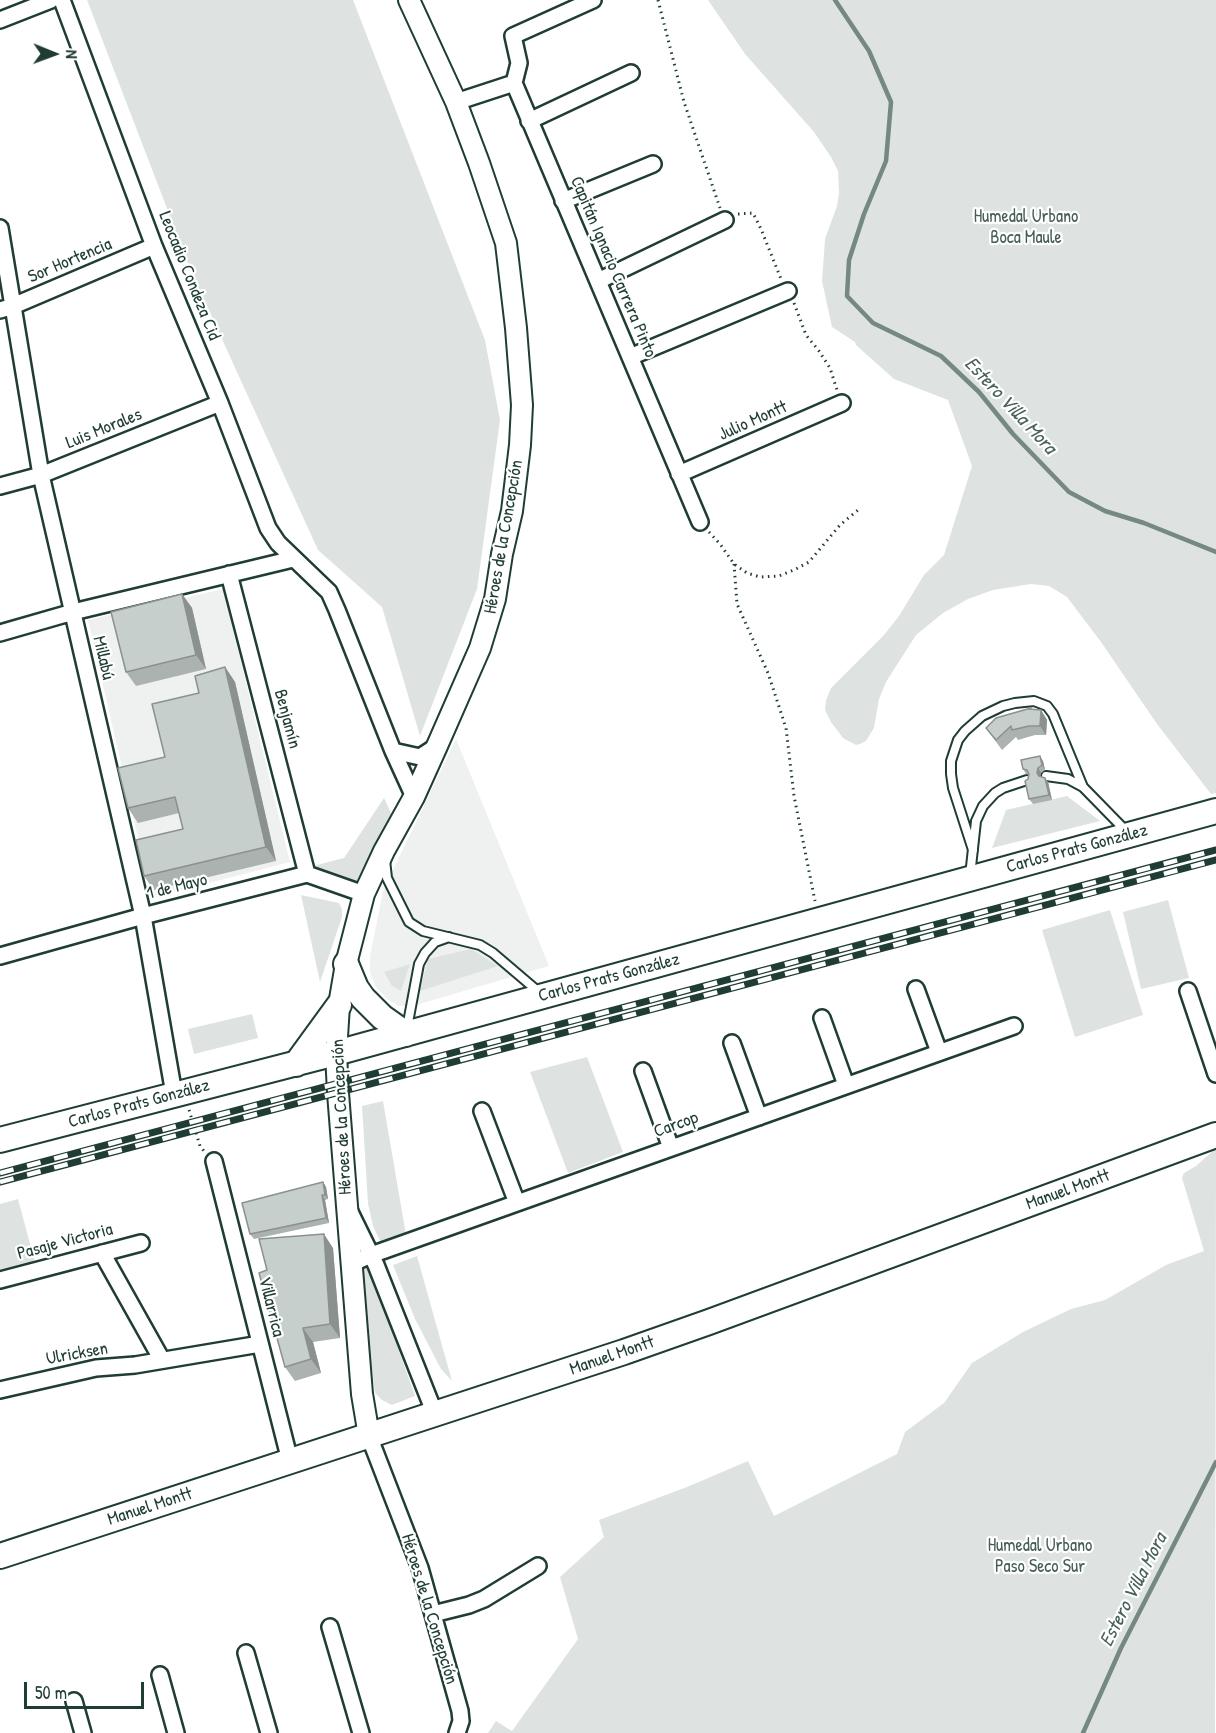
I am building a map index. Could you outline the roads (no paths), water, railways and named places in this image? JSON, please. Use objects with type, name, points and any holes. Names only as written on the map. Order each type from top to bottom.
[{"type":"main road","name":"Carlos Prats González","points":[[0,1140],[296,1064],[1216,811]]},
{"type":"main road","points":[[346,964],[363,998],[382,1017],[406,1034]]},
{"type":"main road","points":[[296,1064],[339,1005]]},
{"type":"main road","name":"Manuel Montt","points":[[0,1556],[579,1368],[709,1323],[1216,1136]]},
{"type":"street","points":[[0,20],[51,0]]},
{"type":"street","name":"Leocadio Condeza Cid","points":[[63,0],[154,246],[220,403],[268,528],[293,559],[329,592],[414,797]]},
{"type":"street","name":"Héroes de la Concepción","points":[[409,0],[456,102],[507,243],[522,405],[520,445],[512,511],[495,599],[480,648],[437,746],[414,797],[384,851],[364,894],[346,964],[339,1005],[336,1053],[362,1394],[369,1436],[420,1568],[460,1711],[461,1720],[458,1732]]},
{"type":"street","points":[[456,102],[514,83],[519,63],[513,36],[593,0]]},
{"type":"street","points":[[530,121],[631,73]]},
{"type":"street","name":"Capitán Ignacio Carrera Pinto","points":[[514,83],[699,522]]},
{"type":"street","points":[[563,201],[652,164]]},
{"type":"street","points":[[598,281],[725,220]]},
{"type":"street","name":"Millabú","points":[[0,228],[7,308],[41,475],[184,1092]]},
{"type":"street","name":"Sor Hortencia","points":[[7,308],[154,246]]},
{"type":"street","points":[[630,357],[788,291]]},
{"type":"street","name":"Luis Morales","points":[[0,486],[41,475],[220,403]]},
{"type":"street","name":"Julio Montt","points":[[680,474],[842,403]]},
{"type":"street","points":[[0,633],[73,612],[293,559]]},
{"type":"street","name":"Benjamín","points":[[229,574],[307,874]]},
{"type":"street","points":[[393,751],[420,757],[437,746]]},
{"type":"street","points":[[307,874],[364,894]]},
{"type":"street","name":"1 de Mayo","points":[[0,956],[307,874]]},
{"type":"street","points":[[916,989],[939,1052]]},
{"type":"street","points":[[1188,991],[1216,1074]]},
{"type":"street","points":[[822,1018],[846,1085]]},
{"type":"street","name":"Carcop","points":[[351,1264],[1014,1026]]},
{"type":"street","points":[[732,1042],[759,1117]]},
{"type":"street","points":[[643,1071],[671,1148]]},
{"type":"street","points":[[482,1111],[517,1203]]},
{"type":"street","name":"Villarrica","points":[[214,1161],[290,1461]]},
{"type":"street","name":"Héroes de la Concepción","points":[[347,1207],[371,1255],[435,1414]]},
{"type":"street","name":"Pasaje Victoria","points":[[0,1280],[141,1243]]},
{"type":"street","points":[[102,1253],[162,1360]]},
{"type":"street","name":"Ulricksen","points":[[0,1390],[96,1368],[135,1365],[261,1344]]},
{"type":"street","points":[[433,1614],[484,1599],[538,1566]]},
{"type":"street","points":[[330,1627],[361,1733]]},
{"type":"street","points":[[246,1653],[269,1733]]},
{"type":"street","points":[[160,1675],[176,1733]]},
{"type":"street","points":[[74,1701],[83,1733]]},
{"type":"lane","points":[[973,850],[953,788],[951,761],[958,740],[982,716],[1015,703],[1034,701],[1047,706],[1053,714],[1083,787]]},
{"type":"lane","points":[[1047,776],[1068,779],[1083,787],[1129,835]]},
{"type":"lane","points":[[970,879],[976,821],[983,806],[1003,788],[1027,780]]},
{"type":"lane","points":[[384,851],[387,878],[409,922],[423,931],[480,945],[493,953],[543,996]]},
{"type":"lane","points":[[406,1034],[419,963],[424,953],[435,942],[451,937]]},
{"type":"waterway","name":"Estero Villa Mora","points":[[835,0],[869,51],[891,102],[886,161],[864,214],[849,260],[847,296],[873,323],[941,356],[979,392],[1013,434],[1069,492],[1105,511],[1144,523],[1216,552]]},
{"type":"waterway","name":"Estero Villa Mora","points":[[1083,1733],[1121,1648],[1216,1462]]},
{"type":"railway","points":[[0,1173],[1216,850]]},
{"type":"railway","points":[[0,1182],[1216,860]]},
{"type":"park label","name":"Humedal Urbano Boca Maule","points":[[1026,227]]},
{"type":"park label","name":"Humedal Urbano Paso Seco Sur","points":[[1040,1556]]}]
